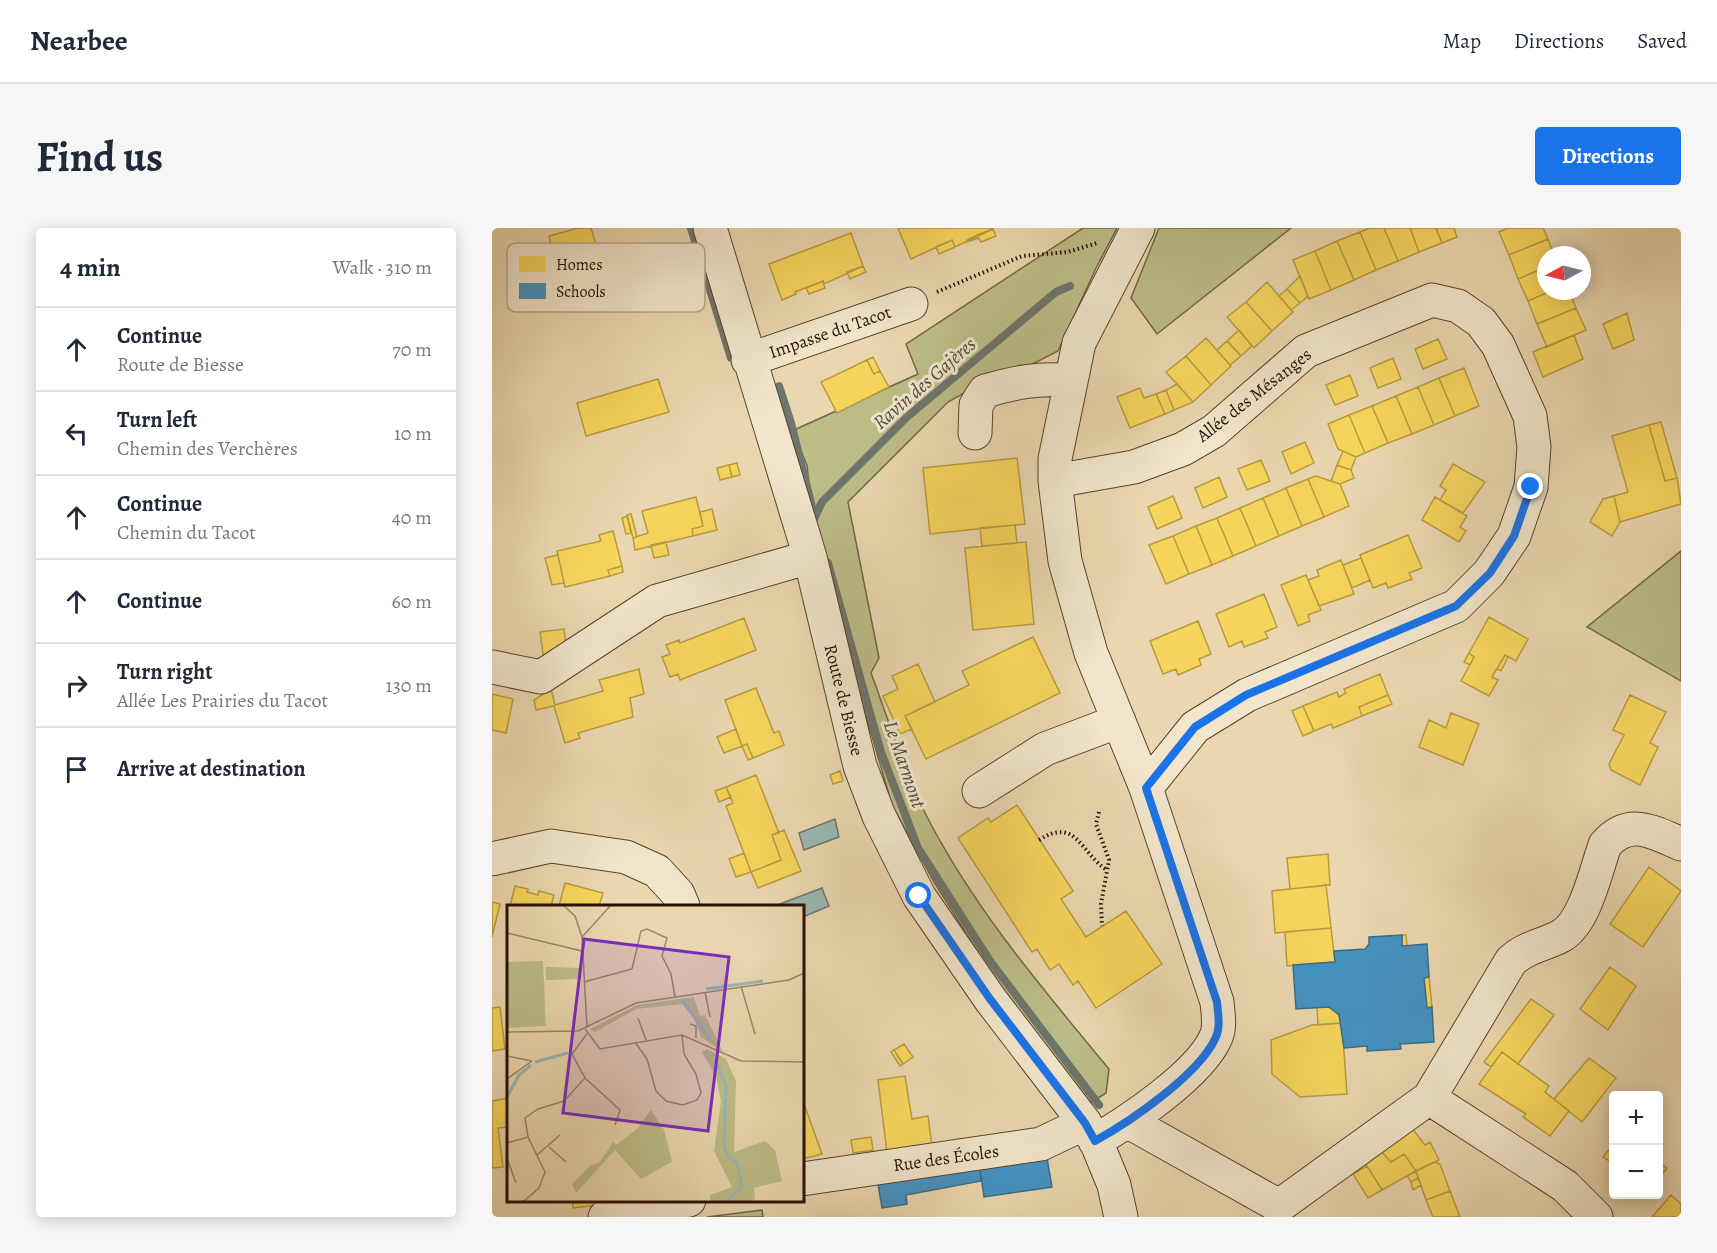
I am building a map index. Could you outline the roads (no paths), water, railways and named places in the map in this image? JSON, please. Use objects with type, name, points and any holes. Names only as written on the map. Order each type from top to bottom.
[{"type":"street","name":"Route de Biesse","points":[[710,228],[748,360],[810,557],[860,766],[879,816],[919,896],[990,999],[1090,1132],[1114,1185],[1121,1217]]},
{"type":"street","name":"Rue des Écoles","points":[[804,1179],[1041,1144],[1127,1121],[1195,1069],[1216,1038],[1219,1023],[1217,1002],[1146,788],[1091,653],[1065,561],[1055,481],[1054,459],[1079,343],[1138,229]]},
{"type":"street","name":"Allée des Mésanges","points":[[1055,481],[1134,467],[1183,449],[1230,418],[1306,351],[1432,300],[1458,306],[1481,322],[1498,345],[1530,416],[1534,447],[1531,487],[1514,536],[1490,573],[1456,606],[1246,695],[1195,727],[1146,788]]},
{"type":"street","name":"Impasse du Tacot","points":[[748,360],[911,304]]},
{"type":"street","points":[[975,433],[976,405],[985,391],[1014,383],[1050,378],[1069,381]]},
{"type":"street","points":[[492,667],[541,676],[657,601],[810,557]]},
{"type":"street","points":[[979,791],[1046,749],[1119,721]]},
{"type":"street","points":[[1127,1121],[1279,1206],[1429,1098],[1511,961],[1521,951],[1548,942],[1574,927],[1605,844],[1614,834],[1641,828],[1681,844]]},
{"type":"street","points":[[492,859],[551,846],[626,857],[657,871],[678,894],[683,905]]},
{"type":"street","points":[[1429,1098],[1565,1186],[1596,1217]]},
{"type":"street","points":[[605,1217],[678,1202]]},
{"type":"water","points":[[835,819],[839,837],[804,850],[799,833]]},
{"type":"water","points":[[822,888],[829,906],[804,917],[804,905],[780,904]]},
{"type":"waterway","name":"Le Marmont","points":[[691,228],[696,243]]},
{"type":"waterway","name":"Le Marmont","points":[[705,274],[731,358]]},
{"type":"waterway","name":"Ravin des Gajères","points":[[814,519],[822,502],[907,417],[1056,292],[1070,286]]},
{"type":"waterway","name":"Le Marmont","points":[[779,386],[791,423],[812,507]]},
{"type":"waterway","name":"Le Marmont","points":[[828,563],[881,752],[918,848],[990,961],[1099,1105]]}]
